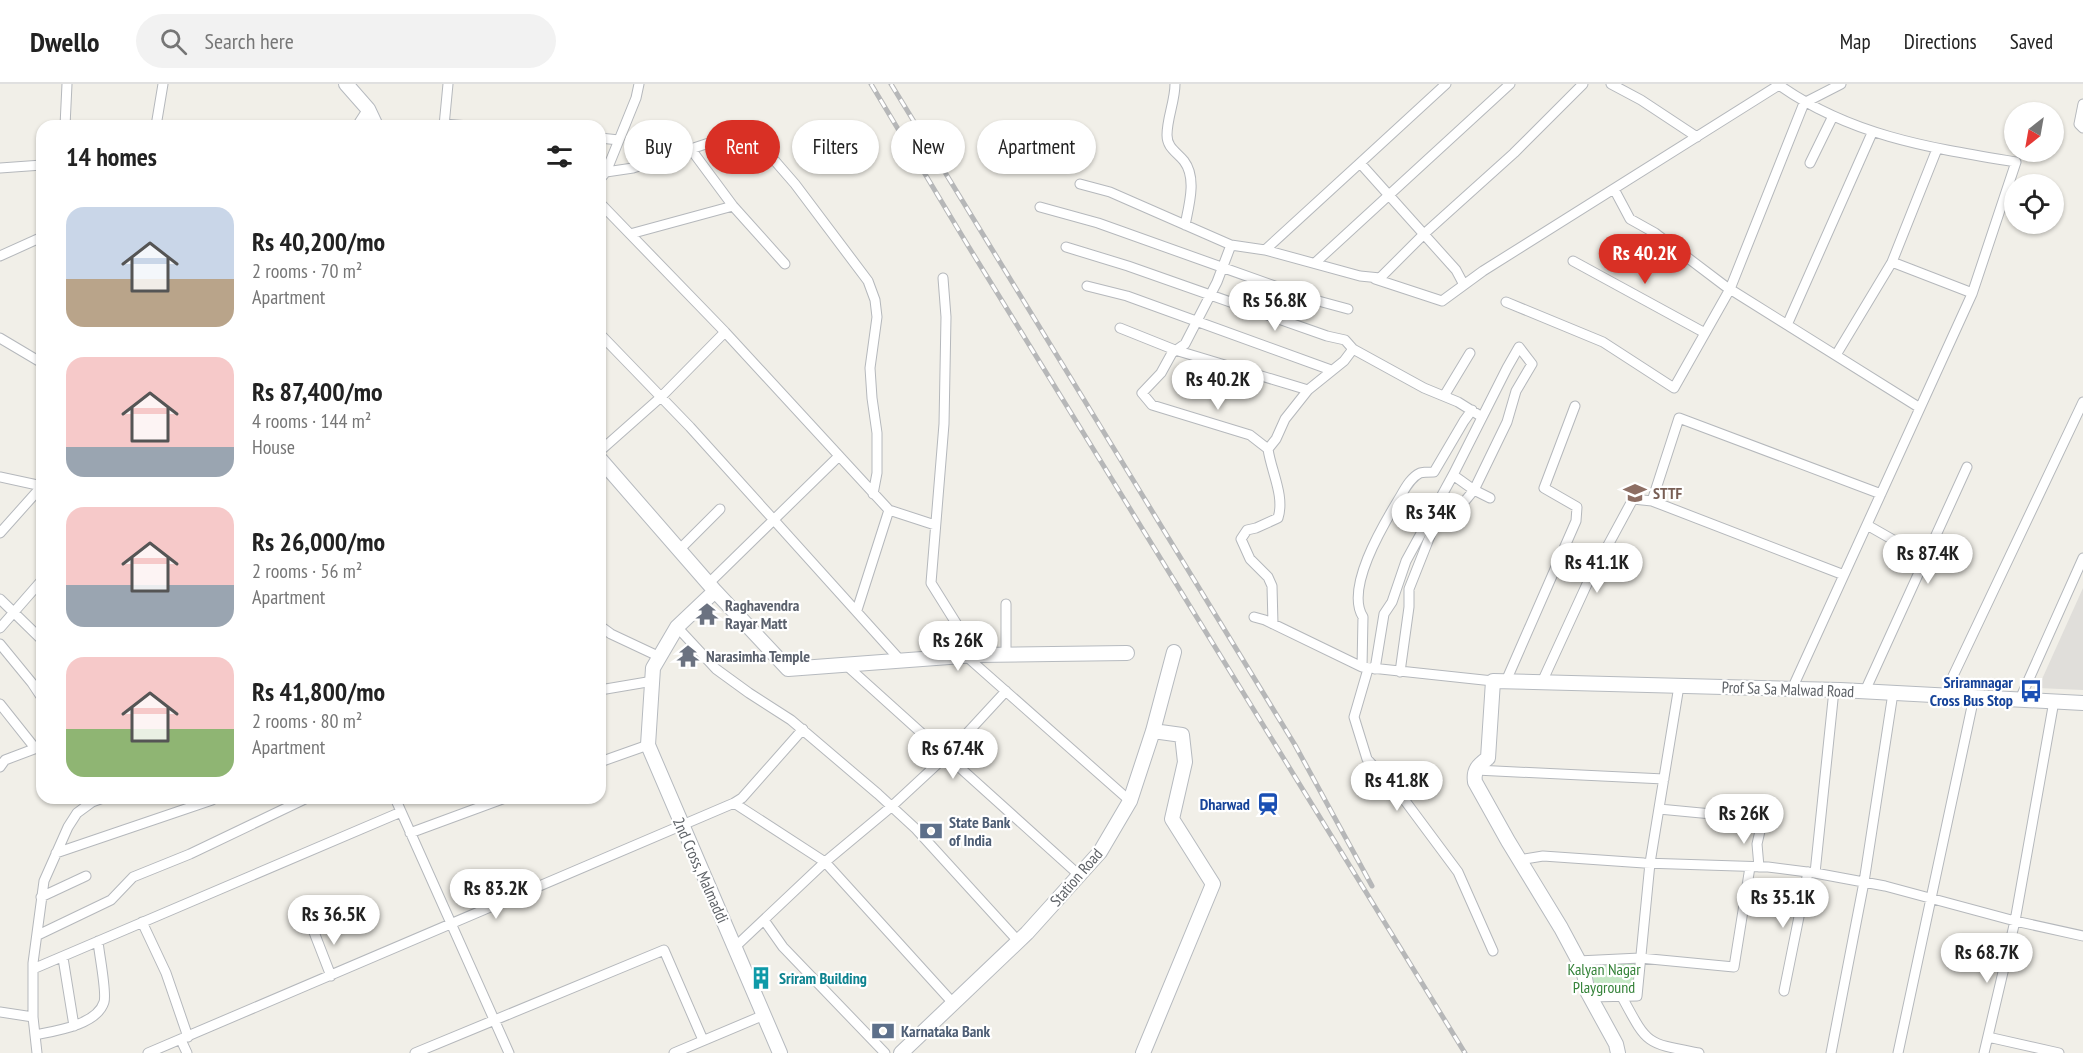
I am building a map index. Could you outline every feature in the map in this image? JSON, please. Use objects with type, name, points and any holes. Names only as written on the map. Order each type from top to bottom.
[{"type":"street","points":[[65,120],[67,84]]},
{"type":"street","points":[[157,120],[163,84]]},
{"type":"street","points":[[346,84],[368,109],[373,120]]},
{"type":"street","points":[[444,120],[448,84]]},
{"type":"street","points":[[606,169],[636,98],[639,84]]},
{"type":"street","points":[[1174,84],[1167,136],[1172,150],[1184,161],[1191,174],[1190,203],[1185,225]]},
{"type":"street","points":[[1265,250],[1446,84]]},
{"type":"street","points":[[1316,262],[1510,84]]},
{"type":"street","points":[[1583,84],[1514,153],[1424,234],[1380,278],[1375,279],[1442,301],[1779,85],[1804,103],[1872,133],[1937,149],[2016,162],[1972,294],[1792,688]]},
{"type":"street","points":[[1611,84],[1641,100],[1697,137]]},
{"type":"street","points":[[1506,302],[1603,342],[1674,388],[1730,289],[1804,103],[1841,84]]},
{"type":"street","points":[[2083,104],[2079,124],[2083,128]]},
{"type":"street","points":[[361,120],[368,109]]},
{"type":"street","points":[[1810,163],[1833,116]]},
{"type":"street","points":[[1787,325],[1872,133]]},
{"type":"street","points":[[606,139],[619,140]]},
{"type":"street","points":[[693,147],[718,140],[738,142],[775,161],[868,281],[875,300],[877,317],[870,368],[877,433],[877,473],[873,494]]},
{"type":"street","points":[[1836,356],[1892,262],[1937,149]]},
{"type":"street","points":[[693,152],[733,206],[785,264]]},
{"type":"street","points":[[1360,164],[1456,270],[1464,285]]},
{"type":"street","points":[[0,168],[36,165]]},
{"type":"street","points":[[606,175],[624,170]]},
{"type":"street","points":[[1080,184],[1110,192],[1231,245],[1265,250],[1316,262],[1360,276],[1380,278]]},
{"type":"street","points":[[1614,189],[1630,219],[1654,233],[1730,289],[1920,408]]},
{"type":"street","points":[[630,234],[733,206]]},
{"type":"street","points":[[1040,207],[1098,223],[1311,299],[1348,309]]},
{"type":"street","points":[[606,209],[725,332],[889,510],[935,525]]},
{"type":"street","points":[[0,256],[36,240]]},
{"type":"street","points":[[1231,245],[1210,295],[1185,344],[1175,350],[1161,373],[1142,393],[1152,405],[1250,435],[1268,449],[1281,509],[1278,518],[1273,522],[1247,530],[1241,539],[1250,559],[1268,576],[1272,586],[1273,624]]},
{"type":"street","points":[[1066,247],[1128,266],[1327,336],[1345,340],[1353,350],[1482,417]]},
{"type":"street","points":[[1573,261],[1705,333]]},
{"type":"street","points":[[1892,262],[1967,291]]},
{"type":"street","points":[[943,278],[946,316],[944,424],[932,583],[971,656],[1006,691],[1130,801]]},
{"type":"street","points":[[1087,286],[1127,296],[1331,370]]},
{"type":"street","points":[[1120,328],[1175,350],[1308,390]]},
{"type":"street","points":[[606,446],[661,397],[725,332]]},
{"type":"street","points":[[0,339],[36,360]]},
{"type":"street","points":[[606,340],[774,519],[901,661]]},
{"type":"street","points":[[1400,672],[1409,607],[1409,589],[1416,569],[1441,516],[1450,519],[1474,490],[1507,422],[1515,391],[1532,364],[1519,347],[1406,561],[1392,602],[1384,614],[1354,717],[1367,759],[1403,798],[1458,872],[1493,951]]},
{"type":"street","points":[[1268,449],[1276,439],[1285,419],[1308,390],[1344,361],[1353,350]]},
{"type":"street","points":[[1444,396],[1470,353]]},
{"type":"street","points":[[1944,695],[2083,402]]},
{"type":"street","points":[[1575,406],[1544,488],[1577,507],[1576,521],[1499,681],[1488,758],[1478,766],[1474,775],[1478,789],[1583,969],[1590,997],[1619,1050]]},
{"type":"street","points":[[1368,668],[1359,590],[1374,543],[1410,482],[1420,473],[1434,472],[1472,410]]},
{"type":"street","points":[[1652,501],[1679,418],[1881,494]]},
{"type":"street","points":[[712,587],[774,519],[839,456]]},
{"type":"street","points":[[606,466],[712,587],[788,669],[971,656],[1127,652]]},
{"type":"street","points":[[1865,691],[1967,467]]},
{"type":"street","points":[[1453,475],[1490,498]]},
{"type":"street","points":[[0,477],[36,485]]},
{"type":"street","points":[[0,534],[36,493]]},
{"type":"street","points":[[1542,682],[1587,584],[1633,500],[1652,501],[1844,575]]},
{"type":"street","points":[[679,550],[720,509]]},
{"type":"street","points":[[857,610],[889,510]]},
{"type":"street","points":[[1867,525],[1925,558]]},
{"type":"street","points":[[2020,699],[2083,558]]},
{"type":"street","points":[[0,628],[36,587]]},
{"type":"street","name":"2nd Cross, Malmaddi","points":[[712,587],[677,627],[653,668],[648,745],[780,1053]]},
{"type":"street","points":[[0,599],[36,634]]},
{"type":"street","points":[[1006,604],[1006,655]]},
{"type":"street","points":[[1254,617],[1368,668],[1499,681]]},
{"type":"street","points":[[677,627],[716,669],[803,729],[916,830],[1018,941]]},
{"type":"street","points":[[606,630],[660,657]]},
{"type":"street","points":[[0,645],[36,688]]},
{"type":"street","name":"Station Road","points":[[901,1053],[1018,941],[1100,852],[1130,801],[1153,731],[1174,652]]},
{"type":"street","points":[[846,665],[1079,875]]},
{"type":"street","points":[[606,689],[653,681]]},
{"type":"street","name":"Prof Sa Sa Malwad Road","points":[[1499,681],[1792,688],[2083,703]]},
{"type":"street","points":[[1590,997],[1637,996],[1650,863],[1679,686]]},
{"type":"street","points":[[1784,991],[1812,873],[1834,690]]},
{"type":"street","points":[[735,947],[825,862],[891,807],[946,756],[1006,691]]},
{"type":"street","points":[[1831,1053],[1864,882],[1893,693]]},
{"type":"street","points":[[1898,1053],[1974,697]]},
{"type":"street","points":[[1984,1053],[2015,921],[2054,701]]},
{"type":"street","points":[[0,704],[36,745]]},
{"type":"street","points":[[148,1053],[734,803],[742,798],[803,729]]},
{"type":"street","points":[[1143,1053],[1213,885],[1172,819],[1185,762],[1182,735],[1153,731]]},
{"type":"street","points":[[606,760],[648,745]]},
{"type":"street","points":[[2,761],[36,748]]},
{"type":"street","points":[[1476,770],[1664,779]]},
{"type":"street","points":[[734,803],[825,862],[953,1003]]},
{"type":"street","points":[[37,1053],[33,1017],[33,969],[44,881],[77,813],[89,804]]},
{"type":"street","points":[[56,853],[200,804]]},
{"type":"street","points":[[38,935],[111,900],[133,877],[190,854],[294,804]]},
{"type":"street","points":[[398,804],[509,1053]]},
{"type":"street","points":[[410,833],[489,804]]},
{"type":"street","points":[[1578,961],[1640,958],[1734,967],[1760,831],[1754,818],[1659,809]]},
{"type":"street","points":[[33,969],[401,812]]},
{"type":"street","points":[[1519,860],[1543,856],[1754,867],[1812,873],[1864,882],[2083,936]]},
{"type":"street","points":[[41,897],[86,876]]},
{"type":"street","points":[[764,920],[783,947],[885,1053]]},
{"type":"street","points":[[142,922],[166,973],[185,1038],[187,1053]]},
{"type":"street","points":[[312,927],[331,976]]},
{"type":"street","points":[[35,1035],[74,1026],[98,1013],[104,1001],[98,941]]},
{"type":"street","points":[[415,1053],[664,950],[703,1040]]},
{"type":"street","points":[[63,958],[74,1026]]},
{"type":"street","points":[[1622,997],[1646,1038],[1657,1045],[1699,1053]]},
{"type":"street","points":[[0,1012],[33,1017]]},
{"type":"street","points":[[674,1053],[764,1015]]},
{"type":"street","points":[[1988,1037],[2059,1053]]},
{"type":"shaded area","points":[[2083,588],[2083,690],[2038,688]]},
{"type":"green space","name":"Kalyan Nagar Playground","points":[[1640,958],[1637,996],[1590,997],[1578,961]]},
{"type":"railway","points":[[871,84],[1465,1053]]},
{"type":"railway","points":[[891,84],[1295,745],[1372,886]]},
{"type":"place","name":"STTF","points":[[1635,493]]},
{"type":"place","name":"Raghavendra Rayar Matt","points":[[707,614]]},
{"type":"place","name":"Narasimha Temple","points":[[688,656]]},
{"type":"place","name":"Sriramnagar Cross Bus Stop","points":[[2031,691]]},
{"type":"place","name":"Dharwad","points":[[1268,804]]},
{"type":"place","name":"State Bank of India","points":[[931,831]]},
{"type":"place","name":"Sriram Building","points":[[761,978]]},
{"type":"place","name":"Karnataka Bank","points":[[883,1031]]}]
